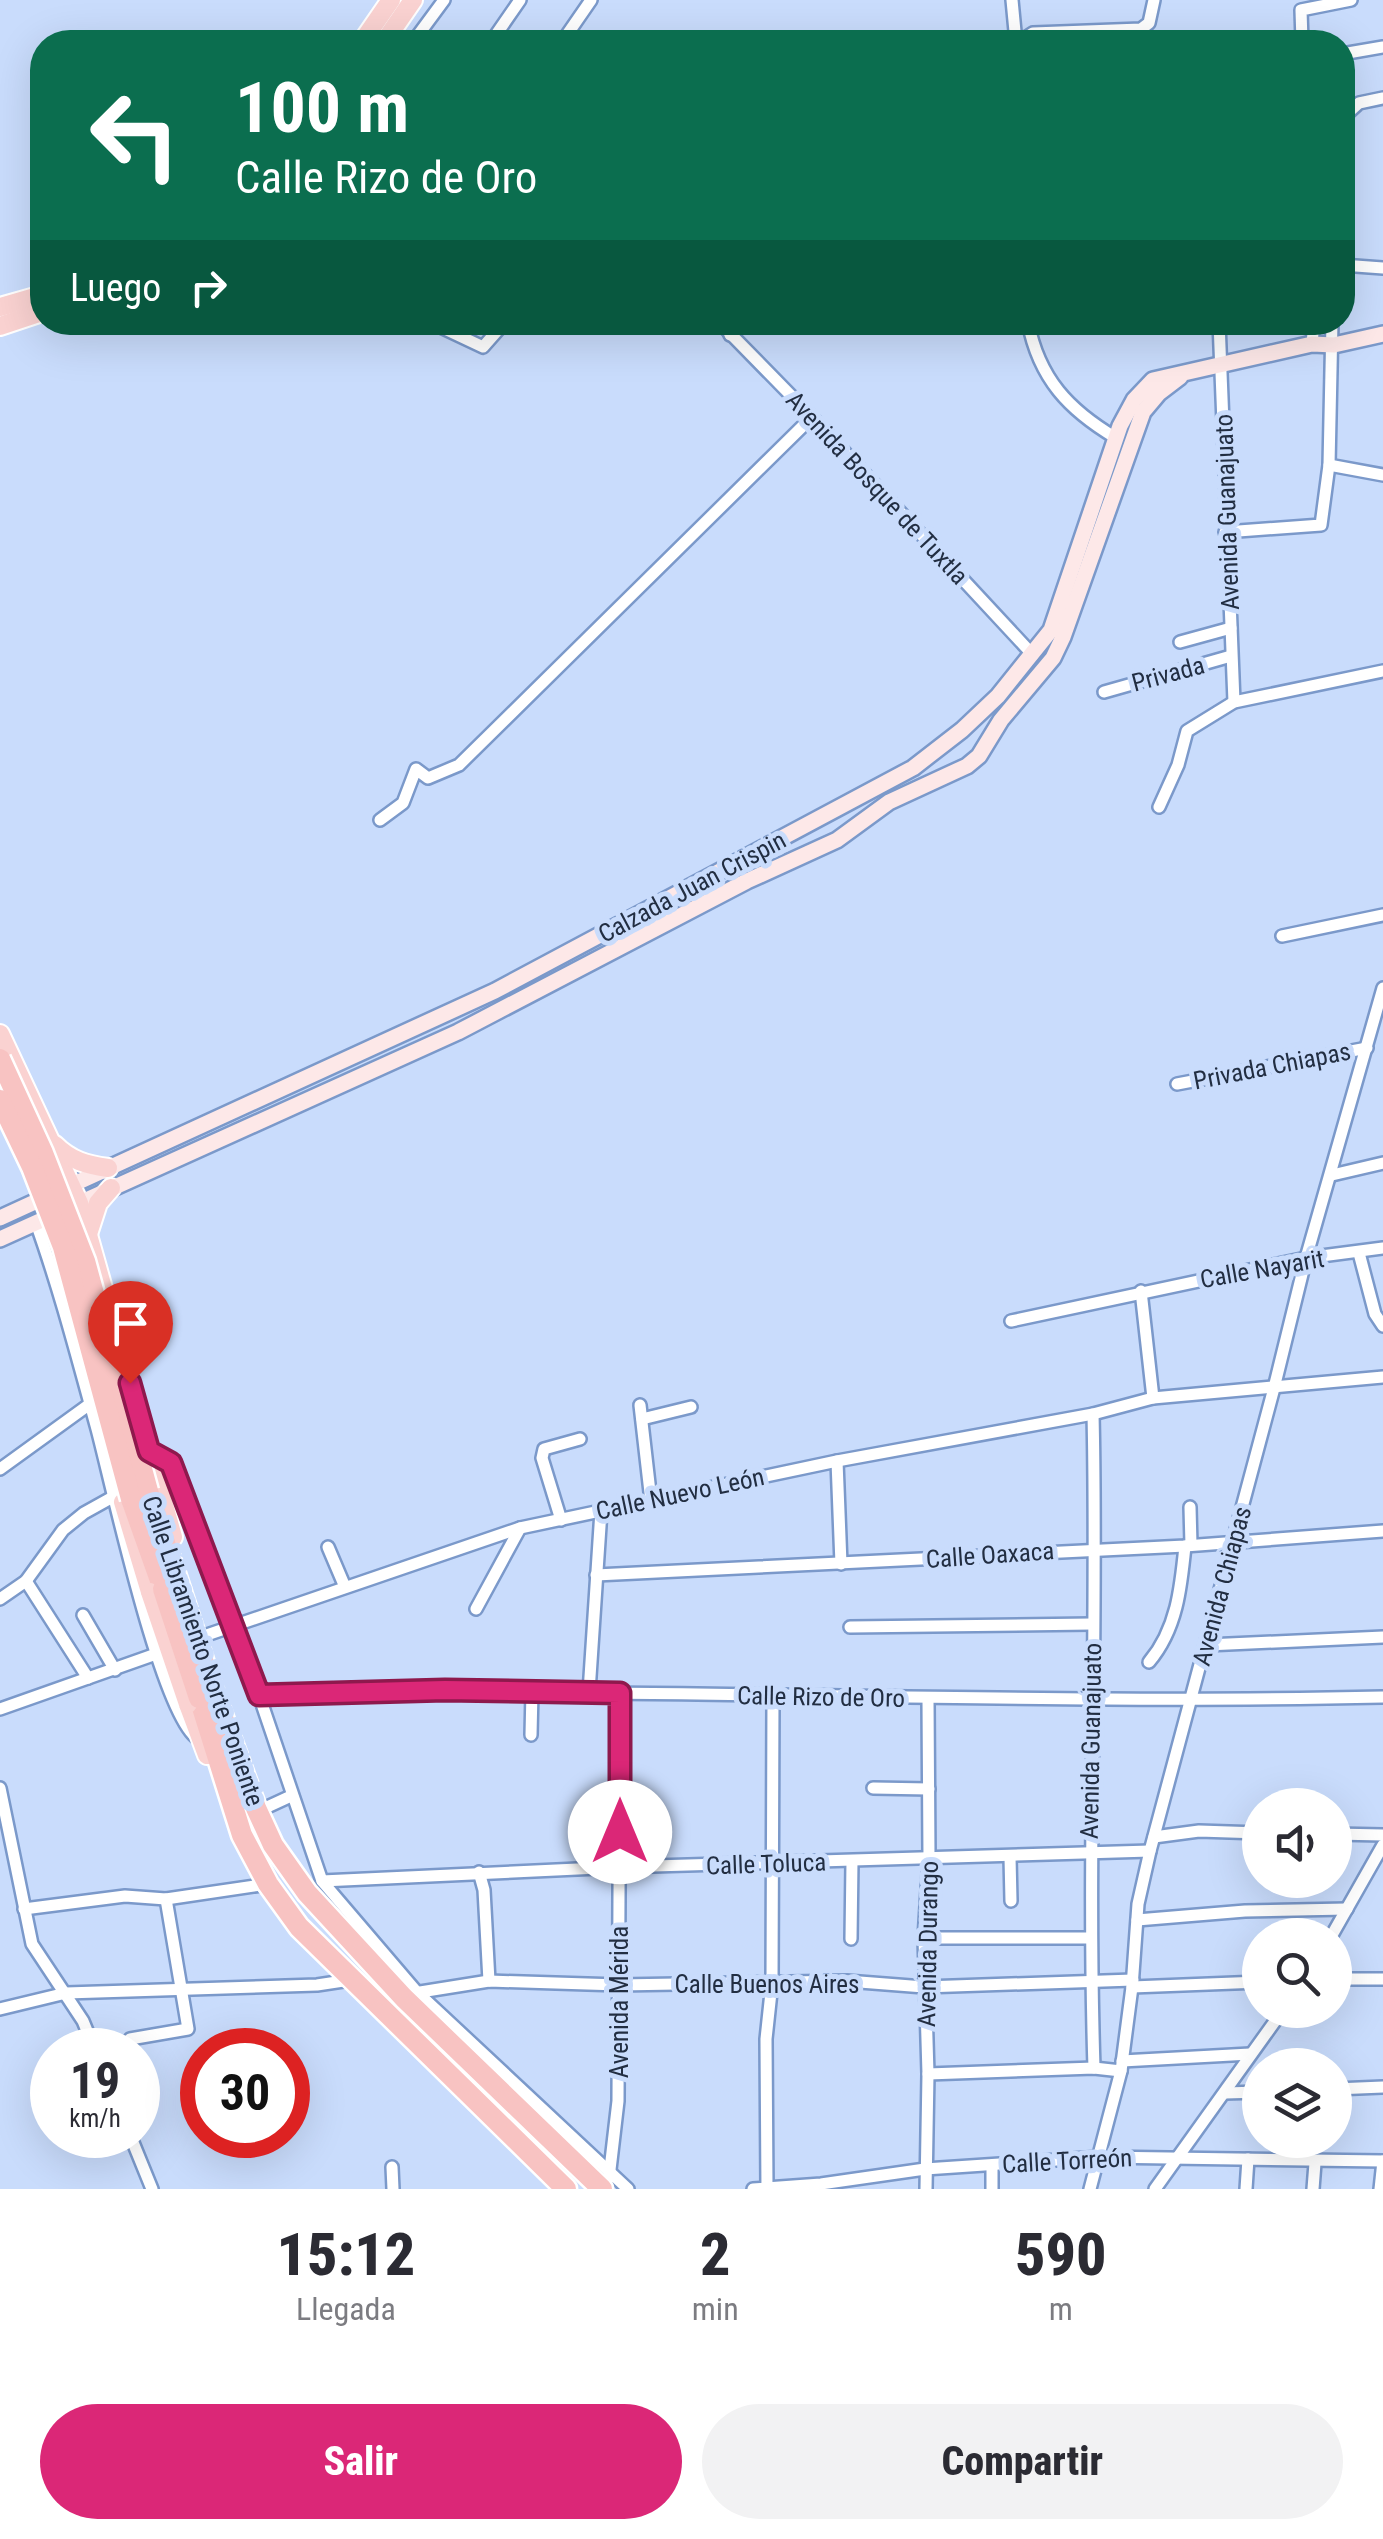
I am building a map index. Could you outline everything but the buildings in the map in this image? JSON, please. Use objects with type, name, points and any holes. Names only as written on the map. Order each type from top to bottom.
[{"type":"highway","name":"Calle Libramiento Norte Poniente","points":[[0,1059],[43,1153],[84,1261],[130,1496]]},
{"type":"highway","name":"Calle Libramiento Norte Poniente","points":[[0,1100],[32,1167],[63,1247],[130,1496],[164,1590],[203,1689],[273,1845],[300,1882],[410,1995],[606,2184]]},
{"type":"highway","name":"Calle Libramiento Norte Poniente","points":[[203,1689],[233,1810],[268,1884],[300,1927],[350,1980],[566,2189]]},
{"type":"main road","points":[[374,30],[402,2]]},
{"type":"main road","points":[[389,30],[402,2]]},
{"type":"main road","points":[[0,306],[30,298]]},
{"type":"main road","points":[[0,326],[30,316]]},
{"type":"main road","name":"Calzada Juan Crispin","points":[[2,1217],[496,991],[912,768],[998,696],[1051,630],[1116,438],[1134,400],[1153,380],[1312,344],[1334,345],[1383,334]]},
{"type":"main road","name":"Calzada Juan Crispin","points":[[0,1238],[458,1032],[747,881],[837,840],[888,802],[963,768],[979,756],[1002,720],[1053,658],[1064,637],[1144,412],[1173,380],[1195,370]]},
{"type":"main road","points":[[962,730],[978,739],[979,756]]},
{"type":"main road","points":[[946,742],[951,758],[963,768]]},
{"type":"main road","name":"Calle Libramiento Norte Poniente","points":[[0,1034],[79,1204],[195,1609],[203,1689],[201,1738],[222,1794],[233,1810]]},
{"type":"main road","name":"Calle Libramiento Norte Poniente","points":[[0,1117],[38,1200],[40,1221],[115,1476],[203,1689],[265,1808],[273,1845]]},
{"type":"main road","points":[[48,1138],[75,1160],[108,1168]]},
{"type":"main road","points":[[88,1234],[98,1204],[111,1188]]},
{"type":"street","points":[[422,30],[444,0]]},
{"type":"street","points":[[499,30],[520,0]]},
{"type":"street","points":[[570,30],[590,0]]},
{"type":"street","points":[[1012,0],[1016,30]]},
{"type":"street","points":[[1114,30],[1141,29],[1149,23],[1154,0]]},
{"type":"street","points":[[1302,30],[1301,10],[1352,0]]},
{"type":"street","points":[[1355,52],[1383,47]]},
{"type":"street","points":[[1355,107],[1383,98]]},
{"type":"street","points":[[1355,265],[1383,268]]},
{"type":"street","points":[[456,335],[483,348],[494,335]]},
{"type":"street","name":"Avenida Bosque de Tuxtla","points":[[730,335],[812,417],[1033,655]]},
{"type":"street","points":[[1030,335],[1033,348],[1050,378],[1080,416],[1116,438]]},
{"type":"street","name":"Avenida Guanajuato","points":[[1220,335],[1234,702]]},
{"type":"street","points":[[1312,344],[1313,335]]},
{"type":"street","points":[[1225,532],[1320,525],[1329,465],[1333,335]]},
{"type":"street","points":[[380,820],[403,803],[416,769],[428,778],[459,764],[812,417]]},
{"type":"street","points":[[1329,465],[1383,475]]},
{"type":"street","points":[[1180,642],[1232,628]]},
{"type":"street","name":"Privada","points":[[1104,692],[1232,656]]},
{"type":"street","points":[[1159,807],[1188,732],[1234,702],[1383,671]]},
{"type":"street","points":[[1282,936],[1383,915]]},
{"type":"street","name":"Avenida Chiapas","points":[[1090,2189],[1121,2066],[1137,1920],[1150,1851],[1306,1258],[1383,988]]},
{"type":"street","name":"Privada Chiapas","points":[[1177,1084],[1367,1048]]},
{"type":"street","points":[[1332,1174],[1383,1163]]},
{"type":"street","name":"Calle Nayarit","points":[[1011,1321],[1306,1258],[1383,1248]]},
{"type":"street","points":[[1359,1253],[1375,1314],[1383,1326]]},
{"type":"street","points":[[1141,1292],[1153,1398]]},
{"type":"street","name":"Calle Nuevo León","points":[[0,1709],[520,1528],[837,1461],[1092,1414],[1153,1398],[1383,1377]]},
{"type":"street","points":[[0,1470],[94,1401],[130,1496],[158,1654],[184,1726],[194,1738],[201,1738]]},
{"type":"street","points":[[640,1405],[651,1501]]},
{"type":"street","points":[[642,1419],[691,1407]]},
{"type":"street","name":"Avenida Guanajuato","points":[[1092,1414],[1096,1548],[1090,1938],[1094,2068]]},
{"type":"street","points":[[560,1520],[542,1458],[544,1448],[580,1439]]},
{"type":"street","points":[[149,1451],[171,1463],[259,1695],[322,1881],[410,1995]]},
{"type":"street","points":[[837,1461],[842,1564]]},
{"type":"street","points":[[0,1598],[26,1582],[62,1530],[84,1513],[130,1496]]},
{"type":"street","points":[[1149,1662],[1160,1648],[1177,1608],[1190,1507]]},
{"type":"street","points":[[590,1692],[601,1511]]},
{"type":"street","points":[[476,1609],[520,1528]]},
{"type":"street","name":"Calle Oaxaca","points":[[596,1575],[1188,1546],[1383,1530]]},
{"type":"street","points":[[328,1548],[345,1587]]},
{"type":"street","points":[[26,1582],[88,1678]]},
{"type":"street","points":[[83,1615],[115,1670]]},
{"type":"street","points":[[850,1627],[1092,1624]]},
{"type":"street","points":[[1207,1645],[1383,1636]]},
{"type":"street","points":[[530,1735],[532,1691]]},
{"type":"street","name":"Calle Rizo de Oro","points":[[259,1695],[532,1691],[1190,1702],[1383,1697]]},
{"type":"street","name":"Avenida Mérida","points":[[606,2184],[618,2101],[620,1693]]},
{"type":"street","points":[[767,2188],[773,1696]]},
{"type":"street","name":"Avenida Durango","points":[[926,2189],[924,1938],[930,1858],[928,1699]]},
{"type":"street","points":[[0,1788],[32,1944],[86,2028]]},
{"type":"street","points":[[873,1788],[929,1789]]},
{"type":"street","points":[[265,1808],[291,1796]]},
{"type":"street","points":[[1154,1837],[1199,1831],[1242,1832]]},
{"type":"street","points":[[1352,1834],[1383,1835]]},
{"type":"street","points":[[1342,1918],[1383,1845]]},
{"type":"street","name":"Calle Toluca","points":[[322,1881],[479,1872],[1150,1851]]},
{"type":"street","points":[[300,1882],[312,1855]]},
{"type":"street","points":[[1010,1857],[1010,1902]]},
{"type":"street","points":[[851,1939],[852,1861]]},
{"type":"street","points":[[479,1872],[484,1890],[488,1981]]},
{"type":"street","points":[[24,1909],[125,1896],[166,1899],[268,1884]]},
{"type":"street","points":[[160,2033],[188,2028],[166,1899]]},
{"type":"street","points":[[1137,1920],[1245,1911],[1347,1910]]},
{"type":"street","points":[[924,1938],[1090,1938]]},
{"type":"street","points":[[1352,1980],[1383,1979]]},
{"type":"street","points":[[0,2009],[66,1992],[317,1985],[350,1980]]},
{"type":"street","name":"Calle Buenos Aires","points":[[410,1995],[488,1981],[620,1985],[847,1981],[924,1987],[1242,1982]]},
{"type":"street","points":[[928,2074],[1094,2068],[1242,2055]]},
{"type":"street","points":[[1155,2189],[1242,2066]]},
{"type":"street","points":[[1352,2088],[1383,2087]]},
{"type":"street","points":[[1225,2093],[1242,2093]]},
{"type":"street","name":"Calle Torreón","points":[[753,2189],[821,2187],[925,2169],[1101,2157],[1383,2161]]},
{"type":"street","points":[[139,2158],[152,2189]]},
{"type":"street","points":[[1246,2189],[1248,2160]]},
{"type":"street","points":[[1380,2189],[1383,2161]]},
{"type":"street","points":[[1313,2189],[1314,2162]]},
{"type":"street","points":[[992,2165],[992,2189]]},
{"type":"street","points":[[392,2167],[392,2189]]},
{"type":"street","points":[[606,2184],[628,2189]]},
{"type":"route","points":[[130,1383],[149,1451],[171,1463],[259,1695],[445,1690],[620,1693],[620,1832]]}]
